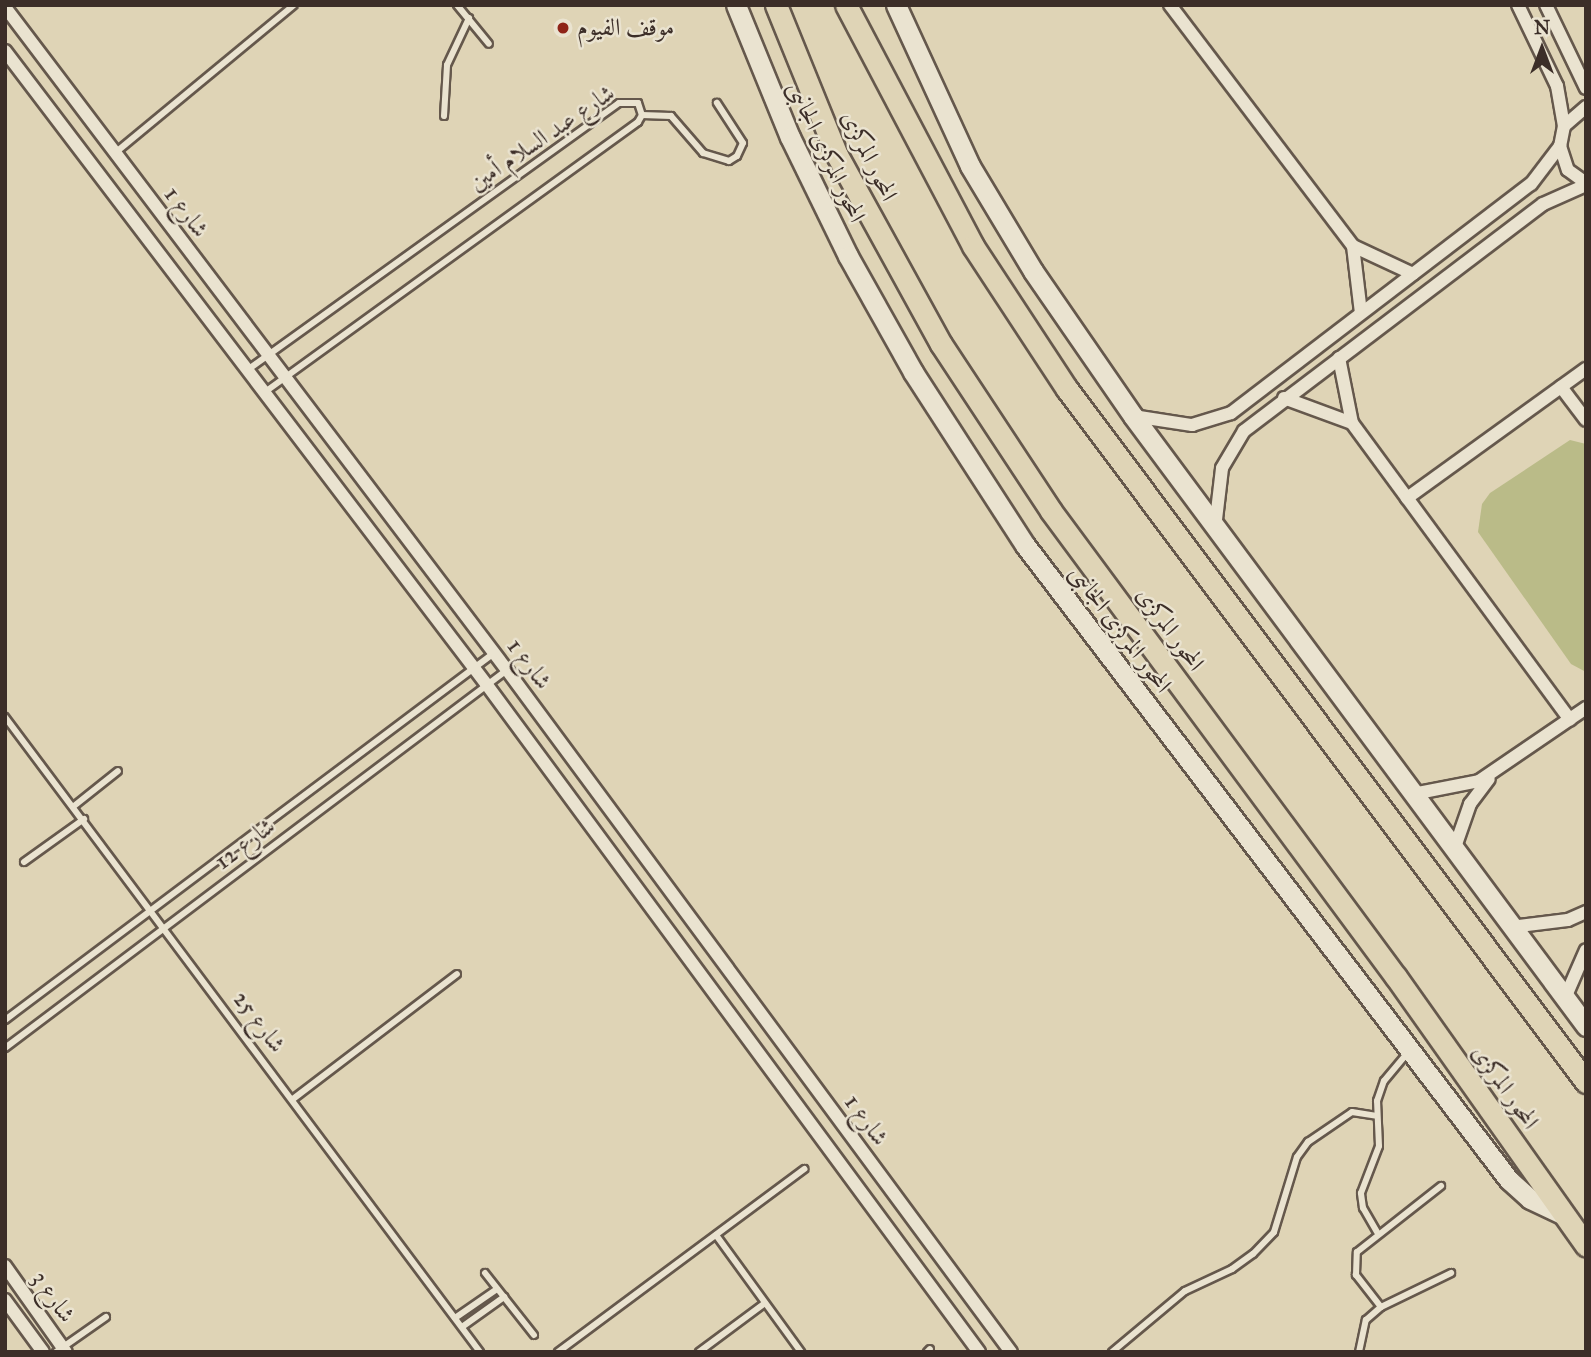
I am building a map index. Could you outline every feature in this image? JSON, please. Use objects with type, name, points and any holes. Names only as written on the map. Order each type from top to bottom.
[{"type":"highway","name":"المحور المركزى","points":[[776,5],[838,155],[941,344],[1051,511],[1396,977],[1586,1245]]},
{"type":"highway","name":"المحور المركزى","points":[[846,5],[973,246],[1067,389],[1586,1082]]},
{"type":"main road","name":"المحور المركزى الجانبى","points":[[736,5],[831,221],[950,431],[1026,545],[1408,1052],[1519,1191],[1562,1214]]},
{"type":"main road","points":[[896,5],[970,166],[1034,271],[1214,528],[1586,1026]]},
{"type":"street","points":[[1170,5],[1353,246],[1413,274]]},
{"type":"street","points":[[1133,416],[1192,425],[1222,417],[1542,174],[1560,146],[1564,126],[1557,86],[1518,5]]},
{"type":"street","points":[[1546,5],[1586,88]]},
{"type":"street","name":"شارع 1","points":[[5,6],[507,670],[1011,1352]]},
{"type":"street","name":"شارع 1","points":[[5,51],[263,395],[487,685],[979,1352]]},
{"type":"street","points":[[1564,126],[1586,107]]},
{"type":"street","points":[[1214,528],[1227,455],[1244,431],[1543,204],[1586,184],[1568,170],[1560,146]]},
{"type":"street","points":[[1353,246],[1361,313]]},
{"type":"street","points":[[1339,358],[1352,423],[1570,720]]},
{"type":"street","points":[[1407,498],[1586,369]]},
{"type":"street","points":[[1561,387],[1586,420]]},
{"type":"street","points":[[1284,398],[1352,423]]},
{"type":"street","points":[[1413,794],[1460,788],[1497,771],[1586,708]]},
{"type":"street","points":[[1454,850],[1469,804],[1497,771]]},
{"type":"street","points":[[1511,928],[1586,912]]},
{"type":"street","points":[[1565,998],[1586,950]]},
{"type":"street","name":"شارع 3","points":[[5,1266],[62,1350]]},
{"type":"street","name":"شارع 3","points":[[5,1300],[43,1352]]},
{"type":"lane","points":[[115,153],[294,5]]},
{"type":"lane","points":[[457,5],[489,44]]},
{"type":"lane","points":[[444,116],[447,65],[469,18]]},
{"type":"lane","name":"شارع عبد السلام أمين","points":[[245,371],[619,103],[632,100],[642,116],[263,395]]},
{"type":"lane","points":[[642,116],[671,116],[703,153],[729,161],[737,156],[743,143],[717,103]]},
{"type":"lane","name":"شارع 12","points":[[5,1020],[494,653]]},
{"type":"lane","name":"شارع 12","points":[[5,1048],[507,670]]},
{"type":"lane","name":"شارع 25","points":[[5,717],[153,910],[480,1352]]},
{"type":"lane","points":[[74,806],[118,771]]},
{"type":"lane","points":[[24,862],[84,819]]},
{"type":"lane","points":[[293,1099],[457,974]]},
{"type":"lane","points":[[1377,1232],[1363,1208],[1361,1193],[1380,1146],[1377,1116],[1384,1081],[1408,1052]]},
{"type":"lane","points":[[1112,1352],[1185,1291],[1232,1269],[1267,1239],[1282,1213],[1297,1157],[1308,1142],[1352,1112],[1377,1116]]},
{"type":"lane","points":[[558,1352],[804,1169]]},
{"type":"lane","points":[[1381,1307],[1356,1275],[1353,1263],[1357,1252],[1377,1232],[1441,1186]]},
{"type":"lane","points":[[716,1235],[801,1352]]},
{"type":"lane","points":[[485,1273],[534,1335]]},
{"type":"lane","points":[[1359,1352],[1366,1320],[1381,1307],[1451,1273]]},
{"type":"lane","points":[[455,1318],[497,1289]]},
{"type":"lane","points":[[462,1327],[504,1297]]},
{"type":"lane","points":[[699,1352],[765,1303]]},
{"type":"lane","points":[[62,1350],[106,1317]]},
{"type":"green space","points":[[1570,440],[1586,444],[1586,672],[1571,664],[1478,532],[1482,504],[1490,493]]},
{"type":"place","name":"موقف الفيوم","points":[[563,28]]}]
